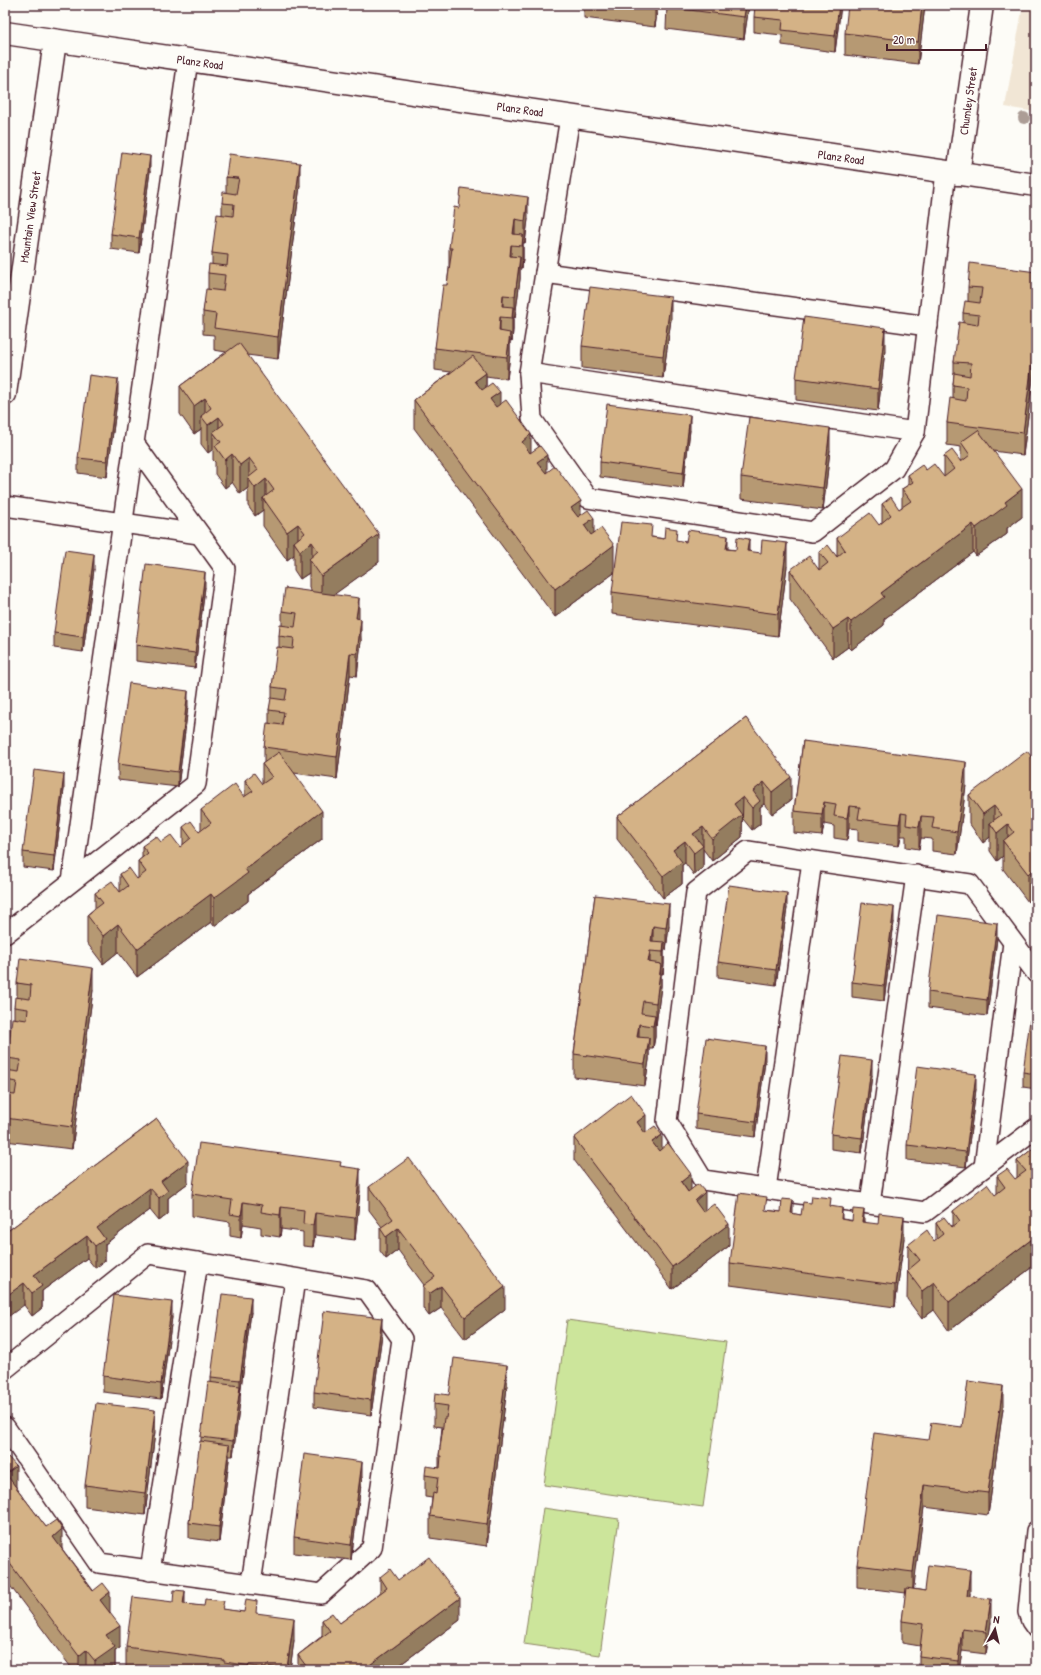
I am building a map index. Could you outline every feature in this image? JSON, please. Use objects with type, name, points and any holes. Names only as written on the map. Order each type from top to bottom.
[{"type":"street","name":"Chumley Street","points":[[952,173],[982,5]]},
{"type":"street","name":"Planz Road","points":[[5,33],[1036,185]]},
{"type":"street","name":"Mountain View Street","points":[[5,394],[55,40]]},
{"type":"lane","points":[[72,881],[188,60]]},
{"type":"lane","points":[[570,117],[529,374],[532,420],[588,498],[813,532],[894,469],[915,432],[928,326],[952,173]]},
{"type":"lane","points":[[545,273],[928,326]]},
{"type":"lane","points":[[529,374],[915,432]]},
{"type":"lane","points":[[5,934],[196,784],[225,569],[134,443]]},
{"type":"lane","points":[[5,506],[200,534]]},
{"type":"lane","points":[[1036,972],[970,884],[748,851],[696,892],[667,1121],[703,1180],[925,1212],[1036,1128]]},
{"type":"lane","points":[[766,1189],[812,861]]},
{"type":"lane","points":[[870,1204],[916,875]]},
{"type":"lane","points":[[984,1168],[1013,943]]},
{"type":"lane","points":[[5,1369],[148,1254],[367,1290],[402,1339],[372,1548],[321,1594],[98,1564],[5,1427]]},
{"type":"lane","points":[[150,1571],[198,1262]]},
{"type":"lane","points":[[250,1584],[295,1279]]},
{"type":"lane","points":[[1036,1531],[1028,1612],[1030,1621],[1036,1628]]},
{"type":"shaded area","points":[[1023,5],[1036,5],[1036,112],[1005,107]]},
{"type":"green space","points":[[567,1320],[726,1342],[703,1507],[544,1485]]},
{"type":"green space","points":[[543,1508],[619,1519],[600,1655],[524,1644]]},
{"type":"building","points":[[667,5],[746,5],[744,17],[666,7]]},
{"type":"building","points":[[755,5],[839,5],[835,36],[782,30],[783,20],[754,17]]},
{"type":"building","points":[[848,5],[922,5],[918,42],[845,33]]},
{"type":"building","points":[[122,152],[150,156],[139,238],[111,234]]},
{"type":"building","points":[[229,154],[300,163],[278,337],[214,328],[216,314],[203,312],[206,289],[223,291],[225,275],[208,273],[209,264],[227,266],[228,255],[212,253],[217,214],[233,216],[234,204],[222,203],[223,192],[236,194],[239,178],[226,177]]},
{"type":"building","points":[[461,188],[528,197],[525,221],[515,219],[513,234],[523,235],[522,246],[511,245],[510,256],[520,257],[515,296],[503,295],[502,306],[513,307],[512,318],[500,317],[499,331],[510,333],[507,357],[435,348],[443,285],[447,285],[452,248],[449,248],[454,207],[459,208]]},
{"type":"building","points":[[970,263],[1036,272],[1036,331],[1023,433],[947,423],[950,398],[966,401],[967,387],[953,385],[954,373],[970,376],[971,363],[954,362],[959,322],[978,325],[979,315],[963,313],[965,301],[980,303],[982,288],[968,287]]},
{"type":"building","points":[[590,287],[671,297],[663,356],[582,346]]},
{"type":"building","points":[[804,317],[885,328],[878,389],[796,378]]},
{"type":"building","points":[[239,343],[379,534],[321,576],[309,559],[318,551],[312,542],[300,551],[294,542],[305,533],[298,524],[287,532],[263,498],[274,490],[266,479],[255,488],[248,478],[258,470],[249,458],[240,465],[232,454],[225,460],[215,446],[221,442],[213,432],[224,424],[219,417],[208,425],[201,416],[211,408],[205,398],[194,406],[180,386]]},
{"type":"building","points":[[473,356],[486,373],[475,381],[482,390],[492,383],[500,392],[490,399],[496,407],[506,400],[531,434],[522,442],[530,453],[540,446],[547,455],[537,462],[546,473],[555,466],[581,501],[571,508],[578,517],[588,510],[594,518],[584,525],[591,535],[601,528],[614,545],[555,589],[414,400]]},
{"type":"building","points":[[89,375],[118,379],[107,461],[78,458]]},
{"type":"building","points":[[607,404],[690,415],[683,473],[600,462]]},
{"type":"building","points":[[749,417],[830,428],[823,488],[741,477]]},
{"type":"building","points":[[978,430],[1022,489],[1005,502],[1007,505],[976,528],[973,524],[881,593],[884,597],[851,622],[848,619],[833,629],[790,570],[809,556],[819,570],[828,563],[819,552],[828,545],[837,557],[845,550],[837,538],[870,513],[879,525],[891,515],[882,504],[891,497],[899,509],[911,501],[902,489],[913,482],[908,475],[922,465],[926,470],[934,464],[944,477],[954,469],[944,456],[952,450],[961,462],[970,455],[961,442]]},
{"type":"building","points":[[621,522],[652,525],[651,537],[664,539],[665,527],[677,529],[676,540],[686,542],[688,530],[728,536],[726,549],[736,550],[737,537],[749,539],[747,551],[761,553],[762,540],[787,543],[778,614],[612,592]]},
{"type":"building","points":[[65,550],[94,554],[83,637],[54,633]]},
{"type":"building","points":[[146,564],[205,572],[195,653],[136,645]]},
{"type":"building","points":[[285,588],[359,598],[356,618],[361,619],[357,654],[350,653],[337,757],[264,747],[267,723],[282,725],[284,712],[269,710],[271,698],[285,700],[287,689],[272,687],[277,647],[293,649],[294,638],[279,636],[280,625],[295,627],[297,613],[282,611]]},
{"type":"building","points":[[129,683],[188,691],[178,772],[118,764]]},
{"type":"building","points":[[746,718],[791,777],[772,792],[764,782],[753,791],[760,801],[752,808],[743,797],[734,804],[742,815],[712,839],[703,827],[693,834],[703,846],[694,853],[685,841],[673,850],[682,862],[663,876],[617,817]]},
{"type":"building","points":[[803,741],[966,762],[957,832],[932,828],[934,817],[921,816],[919,827],[906,825],[907,814],[901,813],[899,824],[858,819],[860,807],[849,806],[847,818],[834,816],[836,804],[824,802],[822,814],[794,811]]},
{"type":"building","points":[[1027,751],[1036,762],[1036,867],[1028,874],[1003,841],[1014,832],[1008,824],[997,833],[990,823],[1001,815],[994,806],[983,814],[969,795]]},
{"type":"building","points":[[279,752],[322,811],[245,869],[248,873],[214,898],[211,894],[137,949],[118,924],[103,936],[87,915],[103,903],[95,893],[112,881],[120,892],[128,886],[120,874],[129,868],[137,879],[146,872],[138,861],[148,853],[142,846],[156,836],[161,842],[171,835],[180,847],[191,838],[183,827],[191,821],[199,832],[211,823],[201,810],[235,784],[244,797],[253,791],[245,780],[254,773],[262,784],[272,777],[262,764]]},
{"type":"building","points":[[34,770],[64,774],[54,856],[23,852]]},
{"type":"building","points":[[729,885],[787,893],[776,970],[718,962]]},
{"type":"building","points":[[595,895],[669,904],[666,928],[653,926],[651,941],[664,942],[663,952],[650,951],[648,962],[661,964],[656,1003],[643,1001],[641,1013],[655,1015],[653,1026],[639,1024],[637,1037],[649,1038],[645,1064],[574,1054]]},
{"type":"building","points":[[862,903],[894,907],[884,986],[852,982]]},
{"type":"building","points":[[938,915],[997,923],[987,1000],[928,992]]},
{"type":"building","points":[[20,958],[93,968],[72,1127],[5,1118],[5,1094],[15,1095],[17,1082],[5,1080],[5,1070],[19,1072],[21,1060],[7,1058],[12,1018],[27,1020],[28,1009],[14,1007],[15,997],[30,999],[31,985],[17,983]]},
{"type":"building","points":[[1030,1020],[1036,1021],[1036,1074],[1023,1072]]},
{"type":"building","points":[[706,1038],[765,1046],[755,1122],[696,1114]]},
{"type":"building","points":[[842,1056],[872,1060],[862,1138],[831,1134]]},
{"type":"building","points":[[917,1066],[976,1074],[966,1152],[907,1145]]},
{"type":"building","points":[[631,1094],[646,1115],[637,1122],[645,1133],[655,1126],[662,1135],[652,1142],[659,1151],[668,1143],[691,1174],[681,1182],[688,1192],[698,1184],[705,1192],[695,1201],[703,1212],[714,1204],[729,1224],[672,1267],[574,1138]]},
{"type":"building","points":[[157,1119],[188,1161],[161,1181],[168,1191],[159,1198],[150,1188],[97,1228],[105,1239],[95,1246],[87,1236],[34,1275],[42,1286],[32,1293],[24,1283],[5,1297],[5,1233]]},
{"type":"building","points":[[199,1143],[341,1162],[340,1166],[360,1169],[355,1218],[315,1213],[313,1225],[303,1224],[304,1210],[281,1207],[280,1215],[261,1212],[262,1205],[243,1202],[241,1216],[230,1214],[232,1200],[192,1194]]},
{"type":"building","points":[[1036,1146],[1036,1236],[949,1302],[934,1282],[922,1291],[907,1271],[920,1260],[908,1245],[927,1230],[934,1241],[943,1234],[936,1223],[944,1217],[952,1227],[960,1221],[953,1211],[987,1184],[995,1195],[1005,1187],[997,1176],[1007,1169],[1015,1179],[1026,1171],[1017,1161]]},
{"type":"building","points":[[409,1158],[505,1287],[465,1317],[441,1286],[429,1294],[423,1286],[435,1277],[398,1228],[386,1237],[380,1228],[393,1219],[369,1187]]},
{"type":"building","points":[[739,1193],[767,1197],[765,1210],[781,1212],[782,1199],[793,1200],[791,1213],[801,1215],[803,1202],[811,1203],[812,1196],[831,1198],[830,1206],[842,1208],[841,1219],[852,1221],[853,1209],[864,1210],[862,1222],[878,1224],[879,1213],[904,1216],[895,1285],[730,1263]]},
{"type":"building","points":[[222,1294],[251,1297],[240,1380],[211,1377]]},
{"type":"building","points":[[114,1295],[172,1302],[161,1384],[103,1376]]},
{"type":"building","points":[[324,1311],[382,1318],[371,1400],[314,1392]]},
{"type":"building","points":[[454,1358],[507,1365],[487,1524],[430,1516],[433,1493],[436,1494],[438,1477],[425,1475],[426,1466],[440,1468],[441,1456],[439,1456],[444,1418],[446,1418],[448,1406],[434,1404],[435,1393],[449,1395]]},
{"type":"building","points":[[968,1381],[1003,1386],[988,1493],[924,1485],[913,1572],[857,1565],[874,1433],[928,1440],[931,1423],[962,1427]]},
{"type":"building","points":[[208,1382],[240,1386],[233,1441],[201,1437]]},
{"type":"building","points":[[96,1403],[155,1410],[145,1493],[85,1485]]},
{"type":"building","points":[[200,1441],[229,1445],[219,1527],[189,1523]]},
{"type":"building","points":[[304,1454],[362,1462],[351,1545],[294,1537]]},
{"type":"building","points":[[8,1457],[16,1466],[6,1474],[46,1527],[56,1520],[62,1529],[53,1537],[93,1591],[103,1583],[110,1592],[100,1600],[120,1626],[106,1635],[115,1647],[95,1661],[86,1650],[79,1656],[5,1557],[5,1460]]},
{"type":"building","points":[[429,1557],[460,1598],[363,1670],[309,1670],[298,1655],[330,1631],[322,1620],[332,1613],[340,1623],[387,1588],[380,1577],[390,1569],[398,1580]]},
{"type":"building","points":[[928,1565],[970,1570],[967,1596],[991,1599],[986,1632],[962,1629],[958,1661],[919,1656],[923,1624],[902,1621],[906,1588],[925,1591]]},
{"type":"building","points":[[174,1590],[185,1591],[183,1604],[204,1606],[205,1599],[224,1601],[222,1609],[244,1612],[246,1599],[257,1601],[256,1613],[294,1618],[287,1668],[266,1666],[266,1668],[224,1662],[224,1660],[126,1647],[133,1597],[173,1602]]}]
